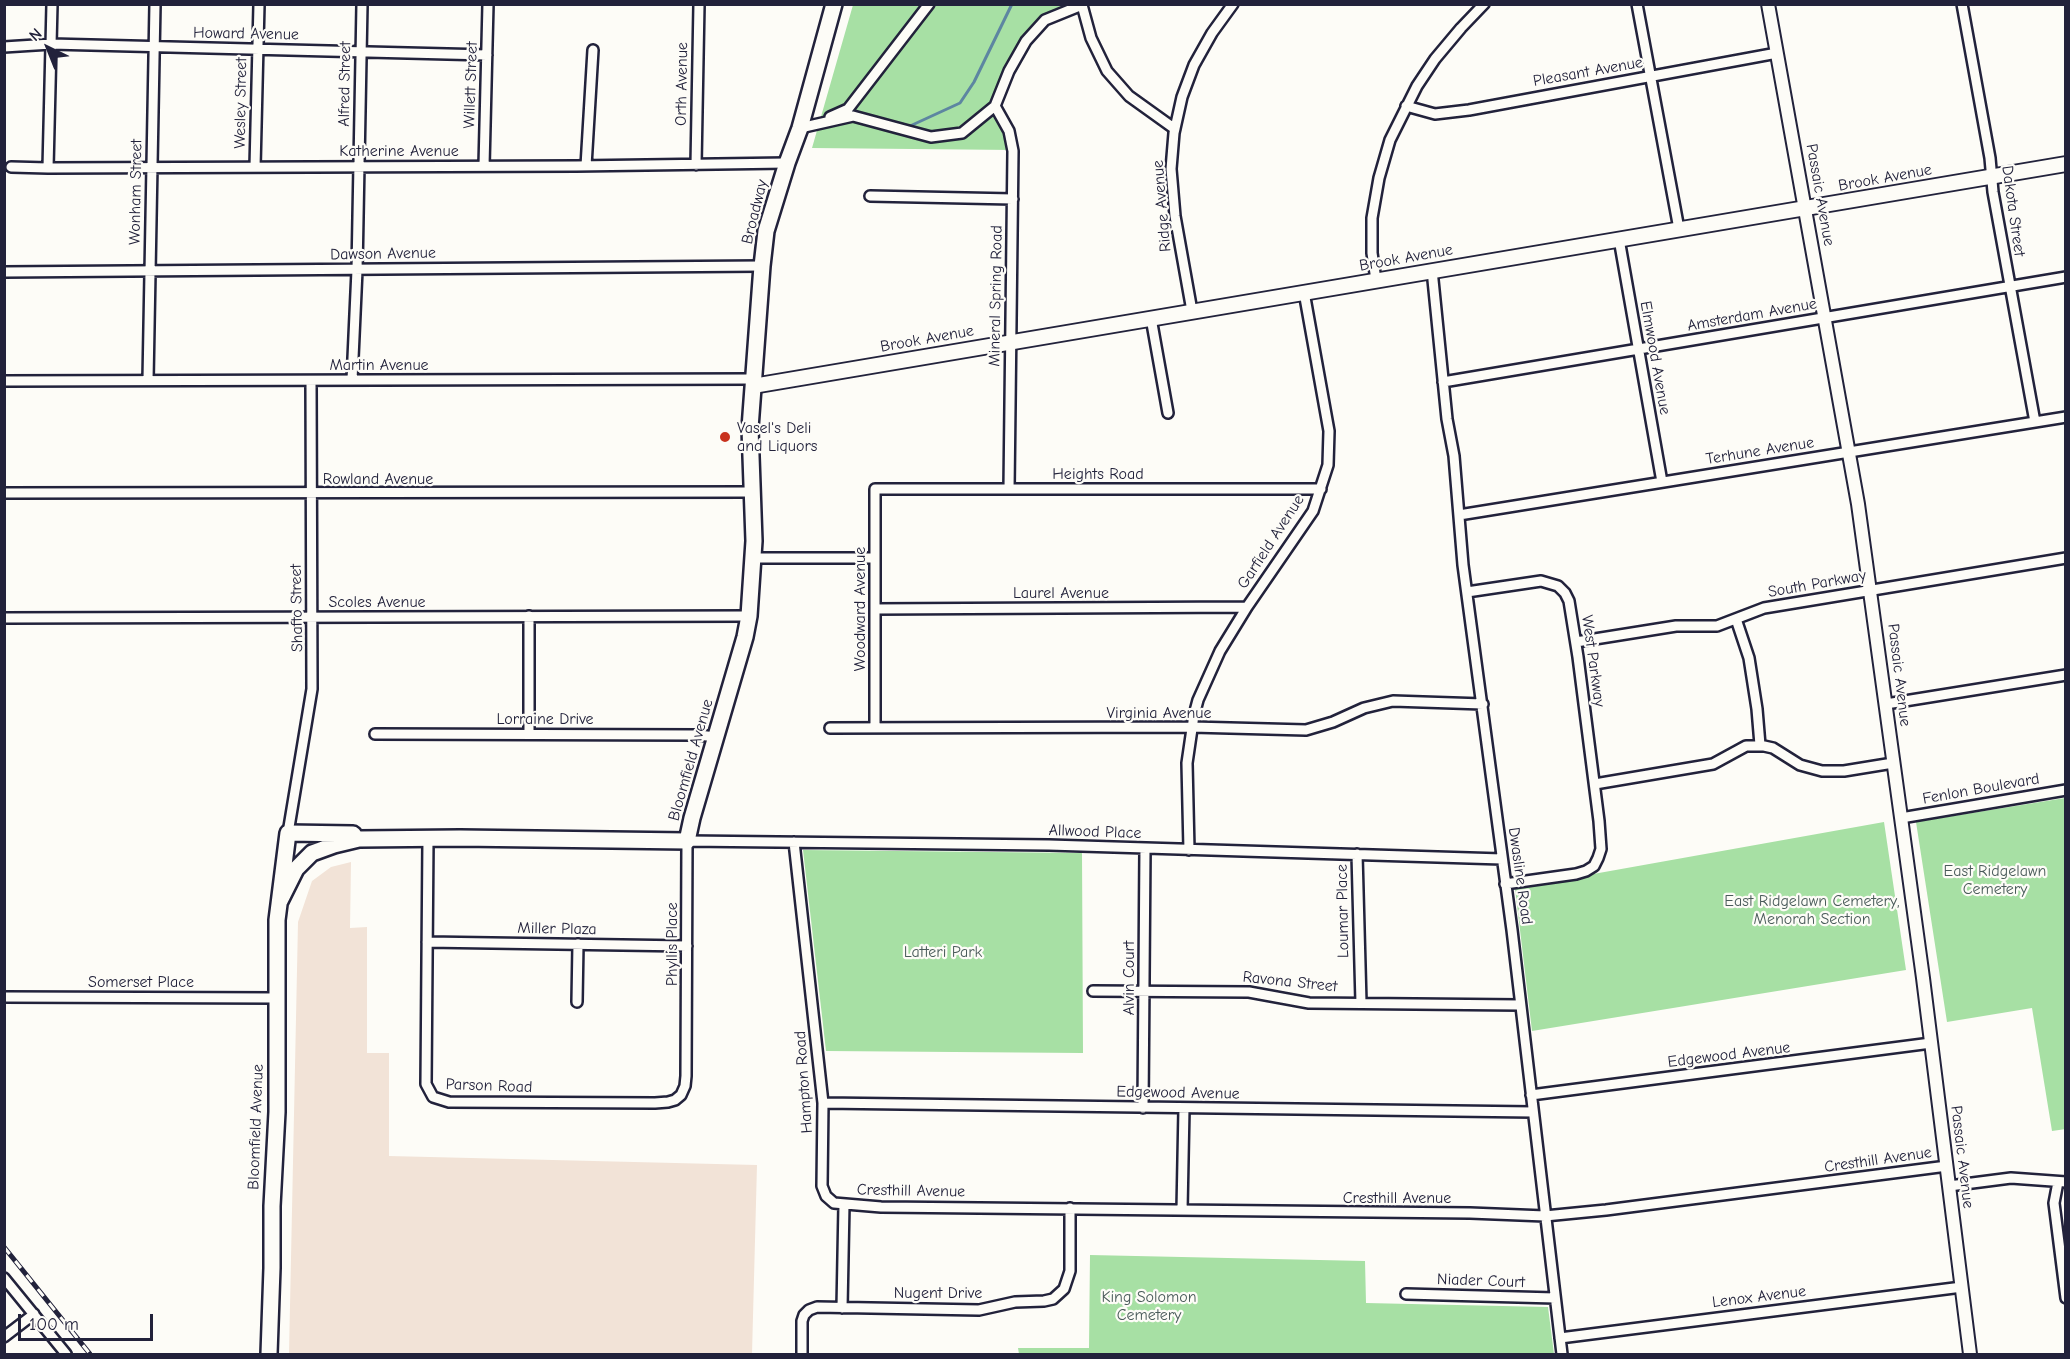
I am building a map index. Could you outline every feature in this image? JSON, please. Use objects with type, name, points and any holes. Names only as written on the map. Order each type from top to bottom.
[{"type":"main road","name":"Broadway","points":[[750,436],[766,231],[800,128],[834,4]]},
{"type":"main road","name":"Brook Avenue","points":[[753,382],[1011,342],[2066,164]]},
{"type":"main road","name":"Bloomfield Avenue","points":[[280,901],[296,869],[312,853],[359,839],[687,841],[749,616],[754,558],[750,436]]},
{"type":"main road","name":"Bloomfield Avenue","points":[[269,1354],[276,1112],[277,920],[288,832],[353,834],[359,839]]},
{"type":"street","points":[[48,168],[52,4]]},
{"type":"street","name":"Wonham Street","points":[[148,380],[155,4]]},
{"type":"street","name":"Wesley Street","points":[[255,167],[259,4]]},
{"type":"street","name":"Alfred Street","points":[[352,380],[357,270],[362,4]]},
{"type":"street","name":"Willett Street","points":[[484,166],[488,4]]},
{"type":"street","name":"Orth Avenue","points":[[696,165],[699,4]]},
{"type":"street","points":[[800,128],[848,109],[928,4]]},
{"type":"street","points":[[800,128],[853,116],[931,137],[962,133],[995,106],[1009,71],[1026,41],[1045,20],[1082,4],[1091,38],[1107,71],[1129,96],[1175,129]]},
{"type":"street","name":"Ridge Avenue","points":[[1192,311],[1175,216],[1171,169],[1175,129],[1182,98],[1194,64],[1212,33],[1233,4]]},
{"type":"street","points":[[1376,280],[1371,237],[1377,188],[1390,140],[1406,106],[1435,59],[1484,4]]},
{"type":"street","points":[[1637,4],[1679,229]]},
{"type":"street","name":"Passaic Avenue","points":[[1768,4],[1849,452],[1871,590],[1970,1354]]},
{"type":"street","name":"Dakota Street","points":[[1962,4],[1990,158],[1993,192],[2035,422]]},
{"type":"street","name":"Howard Avenue","points":[[4,47],[154,46],[487,55]]},
{"type":"street","points":[[585,166],[593,50]]},
{"type":"street","name":"Pleasant Avenue","points":[[1406,106],[1435,114],[1469,110],[1777,53]]},
{"type":"street","name":"Mineral Spring Road","points":[[995,106],[1009,130],[1013,151],[1009,489]]},
{"type":"street","name":"Katherine Avenue","points":[[11,167],[585,166],[787,163]]},
{"type":"street","points":[[870,196],[1013,199]]},
{"type":"street","name":"Elmwood Avenue","points":[[1619,239],[1662,482]]},
{"type":"street","name":"Dawson Avenue","points":[[4,272],[762,266]]},
{"type":"street","name":"Dwasline Road","points":[[1431,270],[1445,403],[1454,456],[1463,565],[1483,704],[1562,1354]]},
{"type":"street","name":"Amsterdam Avenue","points":[[1443,382],[2066,277]]},
{"type":"street","name":"Garfield Avenue","points":[[1189,850],[1187,763],[1198,700],[1220,651],[1247,607],[1313,511],[1330,455],[1329,431],[1304,292]]},
{"type":"street","points":[[1151,318],[1168,413]]},
{"type":"street","name":"Martin Avenue","points":[[4,381],[753,382]]},
{"type":"street","name":"Shafto Street","points":[[288,832],[312,689],[311,381]]},
{"type":"street","name":"Terhune Avenue","points":[[1459,515],[2066,417]]},
{"type":"street","name":"Heights Road","points":[[874,489],[1321,489]]},
{"type":"street","name":"Woodward Avenue","points":[[874,489],[875,728]]},
{"type":"street","name":"Rowland Avenue","points":[[4,494],[752,492]]},
{"type":"street","points":[[754,558],[875,558]]},
{"type":"street","name":"South Parkway","points":[[1576,642],[1676,626],[1718,626],[1764,608],[2066,558]]},
{"type":"street","name":"West Parkway","points":[[1467,592],[1541,580],[1558,586],[1565,593],[1569,601],[1576,642],[1595,784],[1601,849],[1594,866],[1586,871],[1505,884]]},
{"type":"street","name":"Laurel Avenue","points":[[875,609],[1247,607]]},
{"type":"street","points":[[529,616],[529,734]]},
{"type":"street","name":"Scoles Avenue","points":[[4,618],[749,616]]},
{"type":"street","points":[[1736,619],[1749,658],[1760,746]]},
{"type":"street","points":[[1886,704],[2066,675]]},
{"type":"street","name":"Virginia Avenue","points":[[830,728],[1192,727],[1306,730],[1333,722],[1364,708],[1393,701],[1483,704]]},
{"type":"street","name":"Lorraine Drive","points":[[375,734],[698,735],[716,737]]},
{"type":"street","points":[[1595,784],[1713,764],[1746,746],[1773,748],[1800,765],[1822,771],[1844,771],[1893,763]]},
{"type":"street","name":"Fenlon Boulevard","points":[[1901,818],[2066,790]]},
{"type":"street","name":"Parson Road","points":[[428,839],[426,1084],[433,1097],[440,1101],[668,1102],[681,1095],[685,1086],[686,1047]]},
{"type":"street","name":"Allwood Place","points":[[687,841],[965,843],[1502,860]]},
{"type":"street","name":"Phyllis Place","points":[[686,1047],[687,841]]},
{"type":"street","name":"Hampton Road","points":[[794,842],[824,1103],[822,1186],[826,1196],[834,1203],[844,1204]]},
{"type":"street","name":"Alvin Court","points":[[1143,1108],[1145,848]]},
{"type":"street","name":"Loumar Place","points":[[1357,854],[1361,1003]]},
{"type":"street","name":"Miller Plaza","points":[[427,942],[687,946]]},
{"type":"street","points":[[577,1002],[578,944]]},
{"type":"street","name":"Ravona Street","points":[[1093,991],[1249,992],[1309,1003],[1520,1005]]},
{"type":"street","name":"Somerset Place","points":[[4,997],[277,998]]},
{"type":"street","name":"Edgewood Avenue","points":[[1531,1095],[1931,1043]]},
{"type":"street","name":"Edgewood Avenue","points":[[824,1103],[1533,1112]]},
{"type":"street","points":[[1182,1210],[1184,1108]]},
{"type":"street","name":"Cresthill Avenue","points":[[844,1204],[881,1207],[1545,1216],[1947,1166]]},
{"type":"street","points":[[1949,1186],[2011,1178],[2062,1182],[2055,1203],[2066,1298]]},
{"type":"street","points":[[842,1308],[844,1204]]},
{"type":"street","name":"Nugent Drive","points":[[802,1354],[801,1326],[804,1315],[817,1307],[979,1310],[1015,1302],[1053,1299],[1064,1289],[1070,1271],[1070,1208]]},
{"type":"street","points":[[4,1278],[66,1354]]},
{"type":"street","name":"Lenox Avenue","points":[[1560,1338],[1962,1287]]},
{"type":"street","name":"Niader Court","points":[[1406,1294],[1555,1298]]},
{"type":"street","points":[[4,1337],[34,1314]]},
{"type":"shaded area","points":[[351,862],[350,928],[367,927],[367,1053],[389,1053],[389,1156],[757,1165],[752,1354],[289,1354],[298,922],[312,881],[331,867]]},
{"type":"green space","points":[[853,5],[1069,5],[1043,25],[995,108],[1014,150],[812,148]]},
{"type":"green space","name":"East Ridgelawn Cemetery","points":[[2065,798],[2066,1129],[2052,1131],[2032,1008],[1947,1022],[1916,822]]},
{"type":"green space","name":"East Ridgelawn Cemetery, Menorah Section","points":[[1884,822],[1906,970],[1532,1031],[1515,888]]},
{"type":"green space","name":"Latteri Park","points":[[803,850],[1082,853],[1083,1053],[826,1051]]},
{"type":"green space","name":"King Solomon Cemetery","points":[[1090,1255],[1365,1261],[1366,1303],[1548,1307],[1554,1354],[1019,1354],[1018,1348],[1089,1348]]},
{"type":"waterway","points":[[910,126],[960,103],[974,82],[1012,4]]},
{"type":"railway","points":[[4,1247],[90,1354]]},
{"type":"place","name":"Vasel's Deli and Liquors","points":[[725,437]]}]
